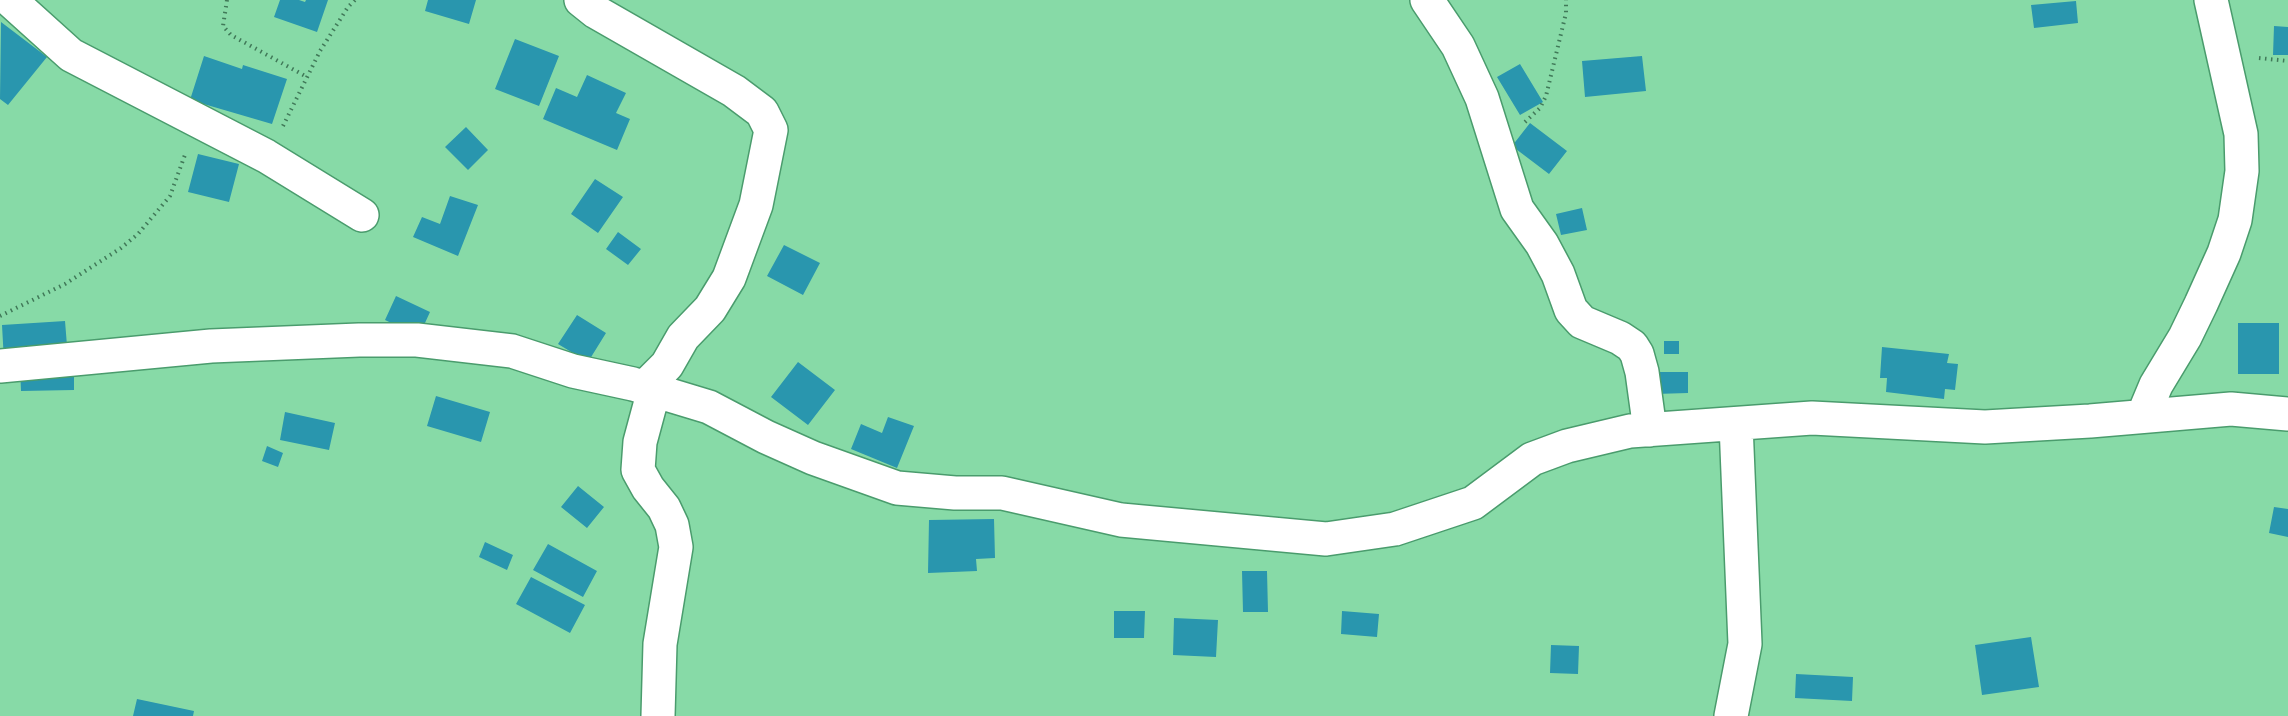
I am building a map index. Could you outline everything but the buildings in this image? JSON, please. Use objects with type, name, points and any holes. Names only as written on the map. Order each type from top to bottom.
[{"type":"street","points":[[10,0],[71,55],[266,156],[362,215]]},
{"type":"street","points":[[581,0],[596,12],[734,91],[762,112],[771,130],[756,205],[729,278],[710,309],[684,337],[650,388],[640,442],[638,470],[648,488],[664,508],[672,525],[676,547],[660,644],[658,716]]},
{"type":"street","points":[[1427,0],[1458,46],[1482,98],[1517,209],[1542,244],[1558,274],[1571,310],[1581,322],[1620,338],[1632,346],[1637,354],[1642,372],[1650,430]]},
{"type":"street","points":[[2143,416],[2156,385],[2201,304],[2224,252],[2235,220],[2242,171],[2241,134],[2211,0]]},
{"type":"street","points":[[0,366],[211,346],[359,339],[417,340],[512,351],[573,371],[650,388],[709,407],[766,437],[813,458],[897,488],[956,493],[1002,493],[1121,520],[1326,539],[1395,529],[1473,503],[1532,459],[1568,446],[1630,431],[1812,418],[1985,426],[2231,409],[2288,414]]},
{"type":"street","points":[[1731,716],[1745,644],[1736,424]]},
{"type":"path","points":[[226,0],[224,26],[231,35],[307,77]]},
{"type":"path","points":[[266,156],[326,42],[348,8],[356,0]]},
{"type":"path","points":[[1497,146],[1531,118],[1540,108],[1546,96],[1566,13],[1566,0]]},
{"type":"path","points":[[0,316],[65,284],[121,248],[138,234],[170,196],[197,121]]}]
